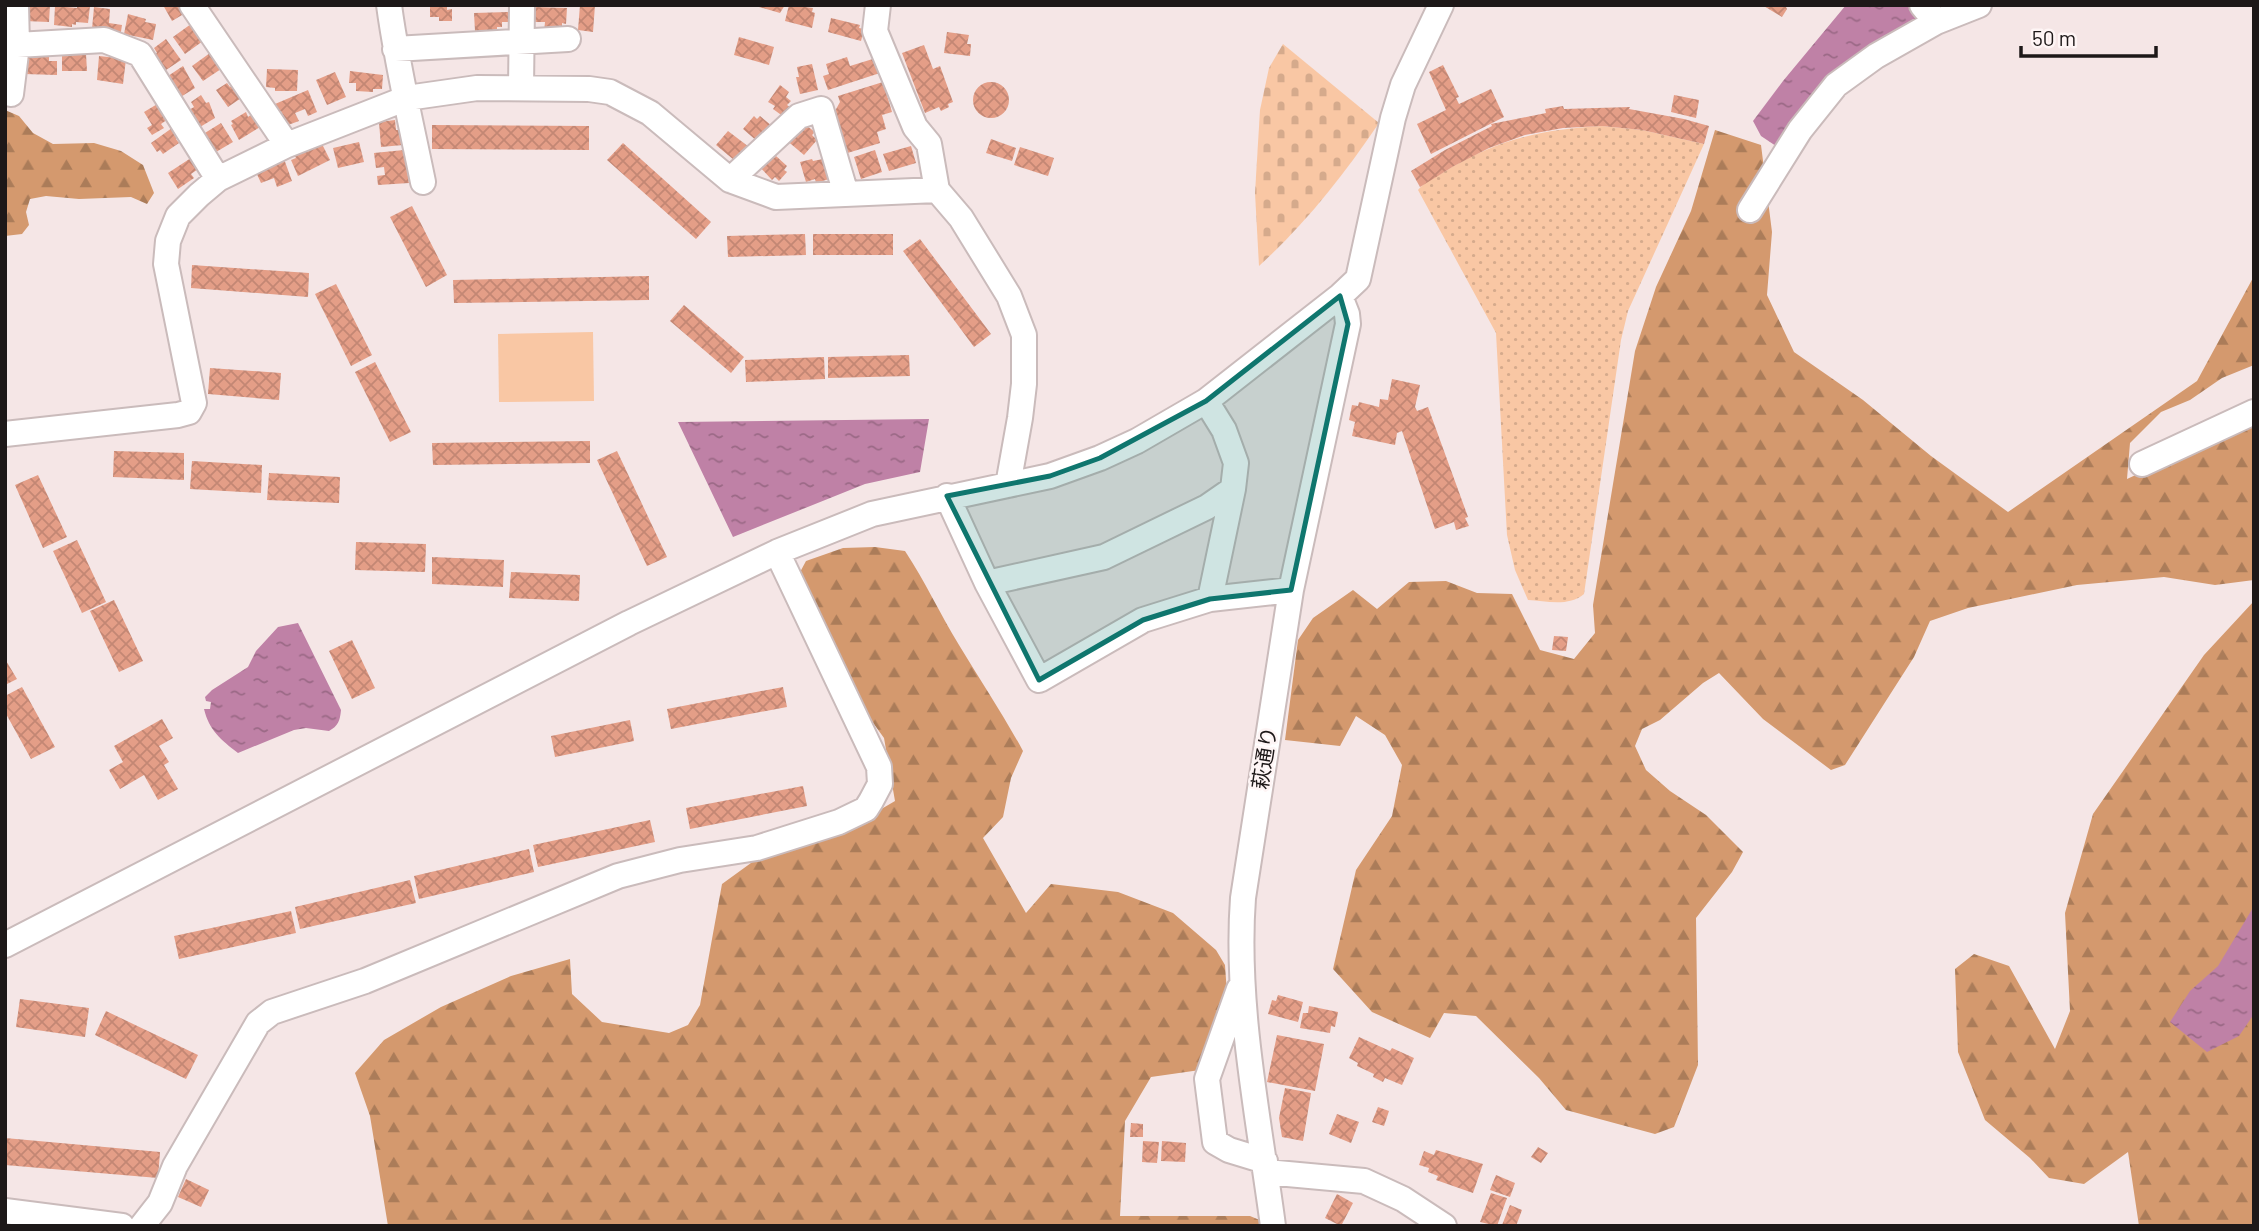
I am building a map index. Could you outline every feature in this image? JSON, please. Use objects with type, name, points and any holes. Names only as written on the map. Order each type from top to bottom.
[{"type":"street","points":[[5,93],[11,94],[17,45],[16,5]]},
{"type":"street","points":[[192,5],[287,145]]},
{"type":"street","points":[[389,5],[395,49],[422,183]]},
{"type":"street","points":[[521,88],[522,5]]},
{"type":"street","points":[[878,5],[875,31],[915,127],[929,144],[937,190],[961,218],[1009,296],[1024,335],[1020,418],[1008,485]]},
{"type":"street","points":[[5,945],[629,622],[777,552],[872,514],[1050,476],[1100,458],[1148,435],[1206,401],[1358,279],[1393,118],[1404,85],[1441,5]]},
{"type":"street","points":[[1750,210],[1800,130],[1836,85],[1929,14],[1979,5]]},
{"type":"street","points":[[17,45],[104,40],[140,54],[218,179]]},
{"type":"street","points":[[395,49],[568,40]]},
{"type":"street","points":[[5,434],[188,412],[194,403],[166,264],[168,242],[178,216],[218,179],[287,145],[407,98],[477,88],[589,89],[610,92],[650,113],[730,180],[776,197],[937,190]]},
{"type":"street","points":[[730,180],[799,116],[821,109],[846,194]]},
{"type":"street","name":"萩通り","points":[[1273,1226],[1242,982],[1240,941],[1243,898],[1291,590],[1348,324],[1340,296]]},
{"type":"street","points":[[1206,401],[1224,430],[1236,463],[1210,599]]},
{"type":"street","points":[[2142,464],[2254,412]]},
{"type":"street","points":[[986,583],[1104,557],[1207,507],[1233,489]]},
{"type":"street","points":[[947,496],[986,583],[1039,680],[1143,620],[1210,599],[1291,590]]},
{"type":"street","points":[[142,1226],[160,1203],[175,1166],[236,1058],[258,1023],[272,1012],[365,981],[618,876],[680,860],[757,848],[839,822],[866,809],[880,784],[879,767],[777,552]]},
{"type":"street","points":[[1242,982],[1207,1079],[1215,1142],[1265,1167],[1364,1181],[1403,1199],[1444,1226]]},
{"type":"street","points":[[5,1211],[122,1226]]},
{"type":"highlighted area","points":[[1340,296],[1348,324],[1291,590],[1210,599],[1143,620],[1039,680],[947,496],[1050,476],[1100,458],[1206,401]]},
{"type":"green space","points":[[1283,44],[1379,123],[1323,198],[1293,233],[1259,266],[1255,193],[1260,110],[1269,68]]},
{"type":"green space","points":[[5,110],[19,116],[33,133],[53,144],[94,143],[121,151],[143,165],[154,193],[147,204],[131,197],[79,199],[46,196],[30,199],[26,212],[29,225],[22,234],[5,236]]},
{"type":"green space","points":[[1602,126],[1642,130],[1704,144],[1628,311],[1621,340],[1584,594],[1564,602],[1528,600],[1515,570],[1507,535],[1496,333],[1418,190],[1463,161],[1501,144],[1540,133]]},
{"type":"green space","points":[[1715,130],[1761,145],[1772,232],[1767,295],[1794,352],[1863,400],[1931,456],[2008,512],[2197,381],[2254,276],[2254,365],[2222,378],[2190,400],[2161,412],[2130,443],[2127,479],[2254,420],[2254,580],[2215,585],[2164,577],[2077,585],[1968,608],[1930,621],[1914,657],[1845,765],[1831,770],[1763,719],[1719,673],[1703,683],[1660,720],[1642,729],[1635,746],[1646,770],[1670,791],[1706,815],[1743,852],[1732,872],[1696,918],[1698,1065],[1674,1127],[1655,1134],[1566,1110],[1539,1078],[1476,1016],[1444,1013],[1430,1038],[1372,1012],[1333,969],[1356,870],[1392,816],[1402,765],[1385,735],[1356,716],[1340,746],[1285,740],[1298,640],[1313,618],[1353,590],[1377,609],[1409,582],[1446,581],[1477,593],[1512,594],[1540,650],[1574,659],[1595,633],[1593,605],[1635,351],[1656,287],[1691,211]]},
{"type":"green space","points":[[593,332],[594,401],[499,402],[498,334]]},
{"type":"green space","points":[[875,547],[905,551],[1023,751],[1011,778],[1003,817],[983,838],[1026,913],[1051,884],[1118,892],[1173,913],[1216,950],[1225,965],[1228,1009],[1200,1070],[1151,1077],[1125,1121],[1120,1216],[1250,1216],[1274,1226],[388,1226],[370,1116],[355,1073],[384,1040],[441,1007],[511,976],[570,959],[572,994],[602,1022],[669,1033],[688,1025],[700,1005],[722,884],[762,855],[854,825],[895,801],[884,738],[845,684],[799,574],[806,561],[843,548]]},
{"type":"green space","points":[[2254,601],[2254,1226],[2139,1226],[2128,1152],[2084,1184],[2049,1178],[1985,1120],[1958,1052],[1955,969],[1974,954],[2009,966],[2055,1049],[2070,1011],[2065,913],[2093,814],[2204,655]]},
{"type":"water","points":[[1846,5],[1911,5],[1923,20],[1776,146],[1761,136],[1753,121]]},
{"type":"water","points":[[929,419],[920,472],[865,484],[733,537],[678,422]]},
{"type":"water","points":[[298,623],[341,710],[338,723],[329,731],[306,728],[294,730],[238,753],[212,729],[204,709],[210,709],[211,702],[206,701],[205,697],[248,667],[256,651],[278,627]]},
{"type":"water","points":[[2254,906],[2254,1014],[2239,1036],[2207,1052],[2170,1022],[2190,991],[2218,966]]},
{"type":"building","points":[[25,5],[50,5],[49,22],[24,21]]},
{"type":"building","points":[[77,5],[90,6],[88,23],[76,22],[72,27],[54,25],[55,6],[77,8]]},
{"type":"building","points":[[163,5],[183,5],[187,12],[172,21]]},
{"type":"building","points":[[430,5],[447,5],[447,10],[452,9],[452,21],[439,21],[439,17],[430,17]]},
{"type":"building","points":[[580,5],[595,5],[593,32],[578,30]]},
{"type":"building","points":[[752,5],[785,5],[780,13]]},
{"type":"building","points":[[789,5],[813,8],[812,12],[815,13],[812,28],[785,21]]},
{"type":"building","points":[[1762,5],[1785,5],[1787,9],[1782,17]]},
{"type":"building","points":[[94,7],[110,9],[109,23],[122,25],[120,38],[92,29]]},
{"type":"building","points":[[534,7],[567,8],[562,34],[544,33],[545,22],[533,22]]},
{"type":"building","points":[[508,12],[509,22],[502,22],[502,27],[497,27],[497,31],[475,31],[474,13]]},
{"type":"building","points":[[128,14],[156,24],[153,40],[124,34]]},
{"type":"building","points":[[831,18],[860,25],[859,28],[864,29],[861,41],[828,32]]},
{"type":"building","points":[[191,24],[203,41],[185,54],[173,37]]},
{"type":"building","points":[[947,32],[969,35],[967,44],[971,44],[970,56],[944,53]]},
{"type":"building","points":[[739,37],[774,47],[769,65],[734,55]]},
{"type":"building","points":[[166,39],[181,60],[160,74],[149,58],[157,53],[154,48]]},
{"type":"building","points":[[924,45],[933,69],[940,66],[953,102],[941,111],[939,107],[925,113],[902,53]]},
{"type":"building","points":[[210,53],[221,69],[203,81],[192,66]]},
{"type":"building","points":[[62,54],[86,54],[87,71],[62,71]]},
{"type":"building","points":[[24,56],[49,56],[49,61],[57,61],[57,75],[24,74]]},
{"type":"building","points":[[99,56],[126,59],[123,84],[97,80]]},
{"type":"building","points":[[847,57],[850,66],[876,58],[880,73],[828,90],[823,76],[829,74],[826,64]]},
{"type":"building","points":[[812,64],[818,90],[800,94],[797,67]]},
{"type":"building","points":[[1443,65],[1459,97],[1456,98],[1459,104],[1491,89],[1504,117],[1431,154],[1417,124],[1446,110],[1429,72]]},
{"type":"building","points":[[183,66],[195,88],[179,98],[165,78]]},
{"type":"building","points":[[267,69],[298,70],[297,91],[275,91],[275,88],[266,87]]},
{"type":"building","points":[[350,71],[383,75],[382,89],[373,89],[373,92],[356,91],[356,83],[349,83]]},
{"type":"building","points":[[335,72],[346,97],[327,105],[316,80]]},
{"type":"building","points":[[883,82],[892,112],[882,115],[886,129],[877,132],[880,143],[841,155],[829,113],[835,111],[840,102],[838,96]]},
{"type":"building","points":[[991,82],[1004,87],[1009,100],[1004,113],[991,118],[978,113],[973,100],[978,87]]},
{"type":"building","points":[[227,83],[230,87],[235,83],[244,96],[228,107],[216,90]]},
{"type":"building","points":[[780,85],[789,92],[786,97],[791,101],[787,105],[791,108],[784,117],[768,102]]},
{"type":"building","points":[[308,90],[317,112],[308,116],[305,109],[295,113],[299,121],[288,125],[275,104]]},
{"type":"building","points":[[201,95],[206,103],[209,102],[215,118],[200,127],[189,110],[194,107],[191,102]]},
{"type":"building","points":[[1674,95],[1699,100],[1696,118],[1671,112]]},
{"type":"building","points":[[159,103],[168,119],[161,124],[164,128],[152,135],[147,128],[152,125],[144,112]]},
{"type":"building","points":[[1563,106],[1564,109],[1630,107],[1629,109],[1709,126],[1704,144],[1642,130],[1602,126],[1563,128],[1525,135],[1489,148],[1420,187],[1411,171],[1492,126],[1491,124],[1546,113],[1545,109]]},
{"type":"building","points":[[246,112],[248,117],[252,114],[260,127],[239,140],[231,121]]},
{"type":"building","points":[[754,116],[757,119],[760,116],[772,126],[758,142],[743,129]]},
{"type":"building","points":[[395,120],[396,130],[402,130],[403,145],[381,147],[379,122]]},
{"type":"building","points":[[221,123],[233,142],[216,152],[214,149],[210,151],[200,136]]},
{"type":"building","points":[[432,125],[589,126],[589,150],[432,149]]},
{"type":"building","points":[[797,126],[802,131],[807,126],[815,132],[812,135],[817,140],[804,155],[785,139]]},
{"type":"building","points":[[172,128],[179,143],[163,154],[160,150],[157,152],[151,143]]},
{"type":"building","points":[[728,131],[749,147],[741,157],[738,155],[734,160],[716,145]]},
{"type":"building","points":[[991,139],[1016,148],[1012,161],[986,153]]},
{"type":"building","points":[[320,140],[330,160],[298,176],[291,160],[296,158],[293,153]]},
{"type":"building","points":[[359,142],[364,162],[338,168],[333,148]]},
{"type":"building","points":[[623,143],[711,222],[696,239],[607,160]]},
{"type":"building","points":[[911,146],[916,163],[889,171],[883,154]]},
{"type":"building","points":[[1020,147],[1054,158],[1048,176],[1014,165]]},
{"type":"building","points":[[404,150],[409,183],[378,185],[377,176],[385,175],[384,167],[376,168],[374,153]]},
{"type":"building","points":[[875,150],[882,172],[861,179],[854,157]]},
{"type":"building","points":[[769,154],[774,158],[776,156],[787,166],[784,170],[787,172],[779,181],[775,177],[772,180],[757,164]]},
{"type":"building","points":[[194,156],[201,167],[191,174],[194,178],[178,189],[168,173]]},
{"type":"building","points":[[284,159],[292,181],[277,187],[274,178],[261,183],[255,170]]},
{"type":"building","points":[[823,159],[829,179],[816,183],[815,179],[806,182],[800,162]]},
{"type":"building","points":[[412,206],[447,275],[426,287],[390,217]]},
{"type":"building","points":[[805,234],[806,255],[728,257],[727,236]]},
{"type":"building","points":[[813,234],[893,234],[893,255],[813,255]]},
{"type":"building","points":[[920,239],[991,334],[974,347],[903,251]]},
{"type":"building","points":[[192,265],[309,273],[308,297],[191,288]]},
{"type":"building","points":[[649,276],[649,300],[454,303],[453,280]]},
{"type":"building","points":[[336,284],[372,355],[351,366],[315,294]]},
{"type":"building","points":[[684,305],[744,357],[731,373],[670,321]]},
{"type":"building","points":[[909,355],[910,376],[828,378],[828,357]]},
{"type":"building","points":[[824,357],[825,379],[746,382],[745,360]]},
{"type":"building","points":[[375,362],[411,432],[390,442],[355,372]]},
{"type":"building","points":[[210,368],[281,373],[279,400],[208,394]]},
{"type":"building","points":[[1392,379],[1420,385],[1415,407],[1417,411],[1428,407],[1469,526],[1456,530],[1454,522],[1435,529],[1402,431],[1397,433],[1395,445],[1352,436],[1355,422],[1349,420],[1352,405],[1358,406],[1359,402],[1379,407],[1380,399],[1388,400]]},
{"type":"building","points":[[590,441],[590,463],[433,465],[432,443]]},
{"type":"building","points":[[114,451],[184,453],[184,480],[113,477]]},
{"type":"building","points":[[617,451],[667,557],[647,566],[597,460]]},
{"type":"building","points":[[192,461],[262,465],[261,493],[190,489]]},
{"type":"building","points":[[269,473],[340,477],[339,503],[267,500]]},
{"type":"building","points":[[38,475],[67,537],[43,548],[15,485]]},
{"type":"building","points":[[77,540],[106,602],[82,613],[53,551]]},
{"type":"building","points":[[356,542],[426,544],[425,572],[355,570]]},
{"type":"building","points":[[432,557],[504,560],[503,587],[432,584]]},
{"type":"building","points":[[511,572],[580,575],[579,601],[509,598]]},
{"type":"building","points":[[114,600],[143,661],[119,672],[90,611]]},
{"type":"building","points":[[1554,636],[1568,637],[1566,651],[1552,650]]},
{"type":"building","points":[[352,640],[375,688],[352,699],[329,651]]},
{"type":"building","points":[[5,659],[17,679],[5,685]]},
{"type":"building","points":[[22,687],[55,747],[31,759],[5,712],[5,696]]},
{"type":"building","points":[[783,687],[787,707],[671,729],[667,709]]},
{"type":"building","points":[[162,719],[173,738],[159,746],[169,762],[164,765],[178,789],[158,800],[144,775],[120,789],[109,770],[123,762],[114,746]]},
{"type":"building","points":[[630,720],[634,741],[555,757],[551,736]]},
{"type":"building","points":[[803,786],[807,806],[690,829],[686,808]]},
{"type":"building","points":[[650,820],[655,842],[538,867],[533,845]]},
{"type":"building","points":[[529,849],[534,872],[419,899],[414,876]]},
{"type":"building","points":[[410,880],[416,903],[300,929],[295,907]]},
{"type":"building","points":[[291,911],[296,933],[179,959],[174,936]]},
{"type":"building","points":[[1278,995],[1303,1002],[1298,1022],[1268,1014],[1272,1000],[1276,1001]]},
{"type":"building","points":[[20,999],[89,1008],[85,1037],[16,1027]]},
{"type":"building","points":[[1309,1006],[1338,1012],[1335,1027],[1331,1026],[1330,1033],[1300,1028],[1303,1013],[1308,1013]]},
{"type":"building","points":[[106,1011],[198,1055],[186,1079],[95,1035]]},
{"type":"building","points":[[1277,1035],[1324,1044],[1315,1091],[1267,1082]]},
{"type":"building","points":[[1359,1037],[1414,1058],[1402,1085],[1385,1078],[1383,1082],[1373,1077],[1374,1074],[1357,1066],[1358,1063],[1349,1058]]},
{"type":"building","points":[[1285,1088],[1311,1093],[1303,1141],[1282,1137],[1279,1118]]},
{"type":"building","points":[[1378,1107],[1389,1111],[1384,1126],[1372,1122]]},
{"type":"building","points":[[1337,1114],[1359,1122],[1351,1143],[1329,1134]]},
{"type":"building","points":[[1131,1123],[1143,1124],[1143,1137],[1130,1137]]},
{"type":"building","points":[[5,1138],[160,1152],[158,1178],[5,1165]]},
{"type":"building","points":[[1143,1141],[1159,1142],[1157,1163],[1142,1162]]},
{"type":"building","points":[[1162,1141],[1186,1143],[1185,1162],[1161,1161]]},
{"type":"building","points":[[1538,1147],[1548,1153],[1541,1163],[1531,1157]]},
{"type":"building","points":[[1436,1150],[1483,1164],[1473,1193],[1436,1180],[1438,1176],[1428,1172],[1429,1168],[1419,1165],[1424,1151],[1434,1155]]},
{"type":"building","points":[[1496,1175],[1515,1183],[1510,1197],[1490,1190]]},
{"type":"building","points":[[186,1179],[209,1190],[201,1207],[178,1197]]},
{"type":"building","points":[[1491,1193],[1507,1198],[1497,1226],[1480,1222]]},
{"type":"building","points":[[1337,1194],[1353,1203],[1341,1226],[1325,1218]]},
{"type":"building","points":[[1510,1205],[1522,1210],[1516,1226],[1503,1226],[1502,1225]]}]
